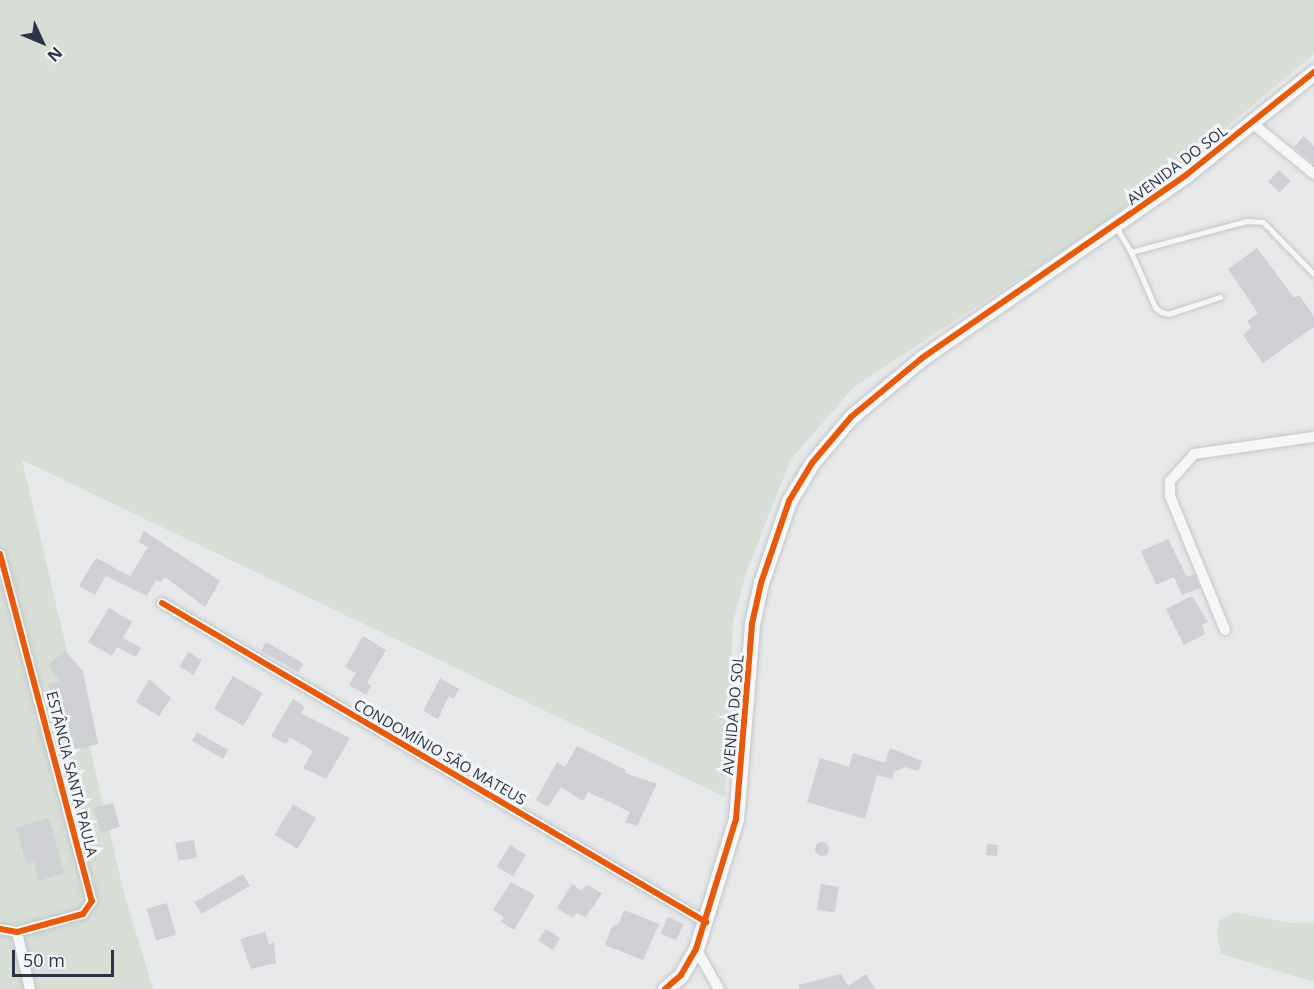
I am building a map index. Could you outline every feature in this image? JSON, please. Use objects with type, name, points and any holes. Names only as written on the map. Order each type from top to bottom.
[{"type":"street","name":"AVENIDA DO SOL","points":[[665,989],[681,975],[696,949],[736,819],[756,604],[789,501],[830,439],[864,405],[922,358],[1115,226],[1252,123],[1314,72]]},
{"type":"street","points":[[1252,123],[1314,174]]},
{"type":"street","points":[[1225,630],[1170,496],[1170,481],[1194,454],[1314,437]]},
{"type":"street","name":"ESTÂNCIA SANTA PAULA","points":[[0,554],[92,901],[83,914],[17,932],[0,929]]},
{"type":"street","name":"CONDOMÍNIO SÃO MATEUS","points":[[162,603],[706,922]]},
{"type":"street","points":[[17,932],[30,989]]},
{"type":"street","points":[[696,949],[719,989]]},
{"type":"lane","points":[[1131,252],[1247,220],[1263,222],[1314,274]]},
{"type":"lane","points":[[1115,226],[1131,252],[1155,307],[1161,312],[1168,314],[1220,297]]},
{"type":"shaded area","points":[[0,0],[1314,0],[1314,54],[1216,136],[1099,226],[854,387],[791,459],[746,573],[733,622],[725,797],[22,460],[125,897],[153,989],[0,989]]},
{"type":"shaded area","points":[[1234,912],[1290,923],[1314,922],[1314,982],[1221,954],[1217,936],[1219,921]]},
{"type":"building","points":[[1304,136],[1314,146],[1314,164],[1294,147]]},
{"type":"building","points":[[1279,170],[1291,181],[1280,193],[1268,182]]},
{"type":"building","points":[[1257,248],[1294,298],[1299,295],[1314,316],[1314,327],[1263,363],[1243,335],[1251,328],[1247,321],[1258,313],[1228,269]]},
{"type":"building","points":[[144,531],[220,581],[205,607],[165,577],[160,582],[156,580],[147,596],[106,576],[95,595],[79,586],[96,558],[130,576],[148,547],[139,542]]},
{"type":"building","points":[[1168,539],[1187,577],[1194,574],[1200,588],[1182,595],[1174,577],[1156,585],[1141,551]]},
{"type":"building","points":[[1192,596],[1208,622],[1202,625],[1205,634],[1184,645],[1166,609]]},
{"type":"building","points":[[109,608],[132,622],[123,638],[141,648],[136,657],[117,647],[112,656],[88,642]]},
{"type":"building","points":[[363,636],[386,650],[367,683],[371,686],[366,695],[349,685],[356,673],[345,667]]},
{"type":"building","points":[[266,642],[303,664],[298,672],[261,651]]},
{"type":"building","points":[[65,651],[83,671],[98,744],[73,750],[66,720],[58,722],[48,684],[60,681],[48,665]]},
{"type":"building","points":[[188,652],[202,660],[193,675],[180,667]]},
{"type":"building","points":[[233,676],[262,693],[243,726],[214,709]]},
{"type":"building","points":[[440,678],[459,689],[453,699],[449,696],[438,719],[423,711]]},
{"type":"building","points":[[149,679],[171,698],[159,716],[136,702]]},
{"type":"building","points":[[293,699],[305,707],[301,713],[350,738],[326,779],[303,768],[313,751],[290,737],[286,744],[271,736]]},
{"type":"building","points":[[197,732],[228,750],[223,759],[192,741]]},
{"type":"building","points":[[577,746],[626,770],[625,773],[657,784],[637,826],[625,822],[630,812],[588,792],[583,801],[561,787],[548,807],[536,800],[557,762],[565,767]]},
{"type":"building","points":[[890,748],[922,761],[918,771],[905,767],[894,772],[892,779],[877,775],[865,819],[807,802],[820,758],[849,767],[853,753],[885,763]]},
{"type":"building","points":[[113,803],[120,827],[101,833],[94,809]]},
{"type":"building","points":[[293,804],[316,818],[298,849],[274,835]]},
{"type":"building","points":[[49,818],[64,873],[39,881],[34,862],[26,864],[16,827]]},
{"type":"building","points":[[194,840],[197,858],[178,861],[175,843]]},
{"type":"building","points":[[822,842],[827,844],[829,849],[827,854],[822,856],[817,854],[815,849],[817,844]]},
{"type":"building","points":[[987,844],[998,845],[997,856],[986,855]]},
{"type":"building","points":[[510,845],[526,855],[513,876],[497,866]]},
{"type":"building","points":[[243,874],[250,886],[202,914],[195,902]]},
{"type":"building","points":[[511,882],[535,895],[514,930],[501,922],[504,917],[493,910]]},
{"type":"building","points":[[572,884],[581,890],[587,885],[602,893],[586,917],[576,913],[573,918],[557,908]]},
{"type":"building","points":[[821,884],[839,887],[835,912],[817,910]]},
{"type":"building","points":[[167,903],[176,935],[156,941],[147,909]]},
{"type":"building","points":[[624,910],[659,924],[643,960],[605,945],[611,928],[619,923]]},
{"type":"building","points":[[668,917],[684,924],[676,940],[661,933]]},
{"type":"building","points":[[546,929],[560,938],[553,950],[538,941]]},
{"type":"building","points":[[265,932],[269,945],[274,942],[276,963],[251,969],[240,939]]},
{"type":"building","points":[[841,974],[848,986],[866,974],[875,989],[799,989],[799,985]]},
{"type":"cycle path","points":[[665,989],[681,975],[696,949],[736,819],[752,624],[761,583],[789,501],[812,463],[851,417],[922,358],[1186,175],[1314,72]]},
{"type":"cycle path","points":[[0,554],[92,901],[83,914],[17,932],[0,929]]},
{"type":"cycle path","points":[[162,603],[706,922]]}]
